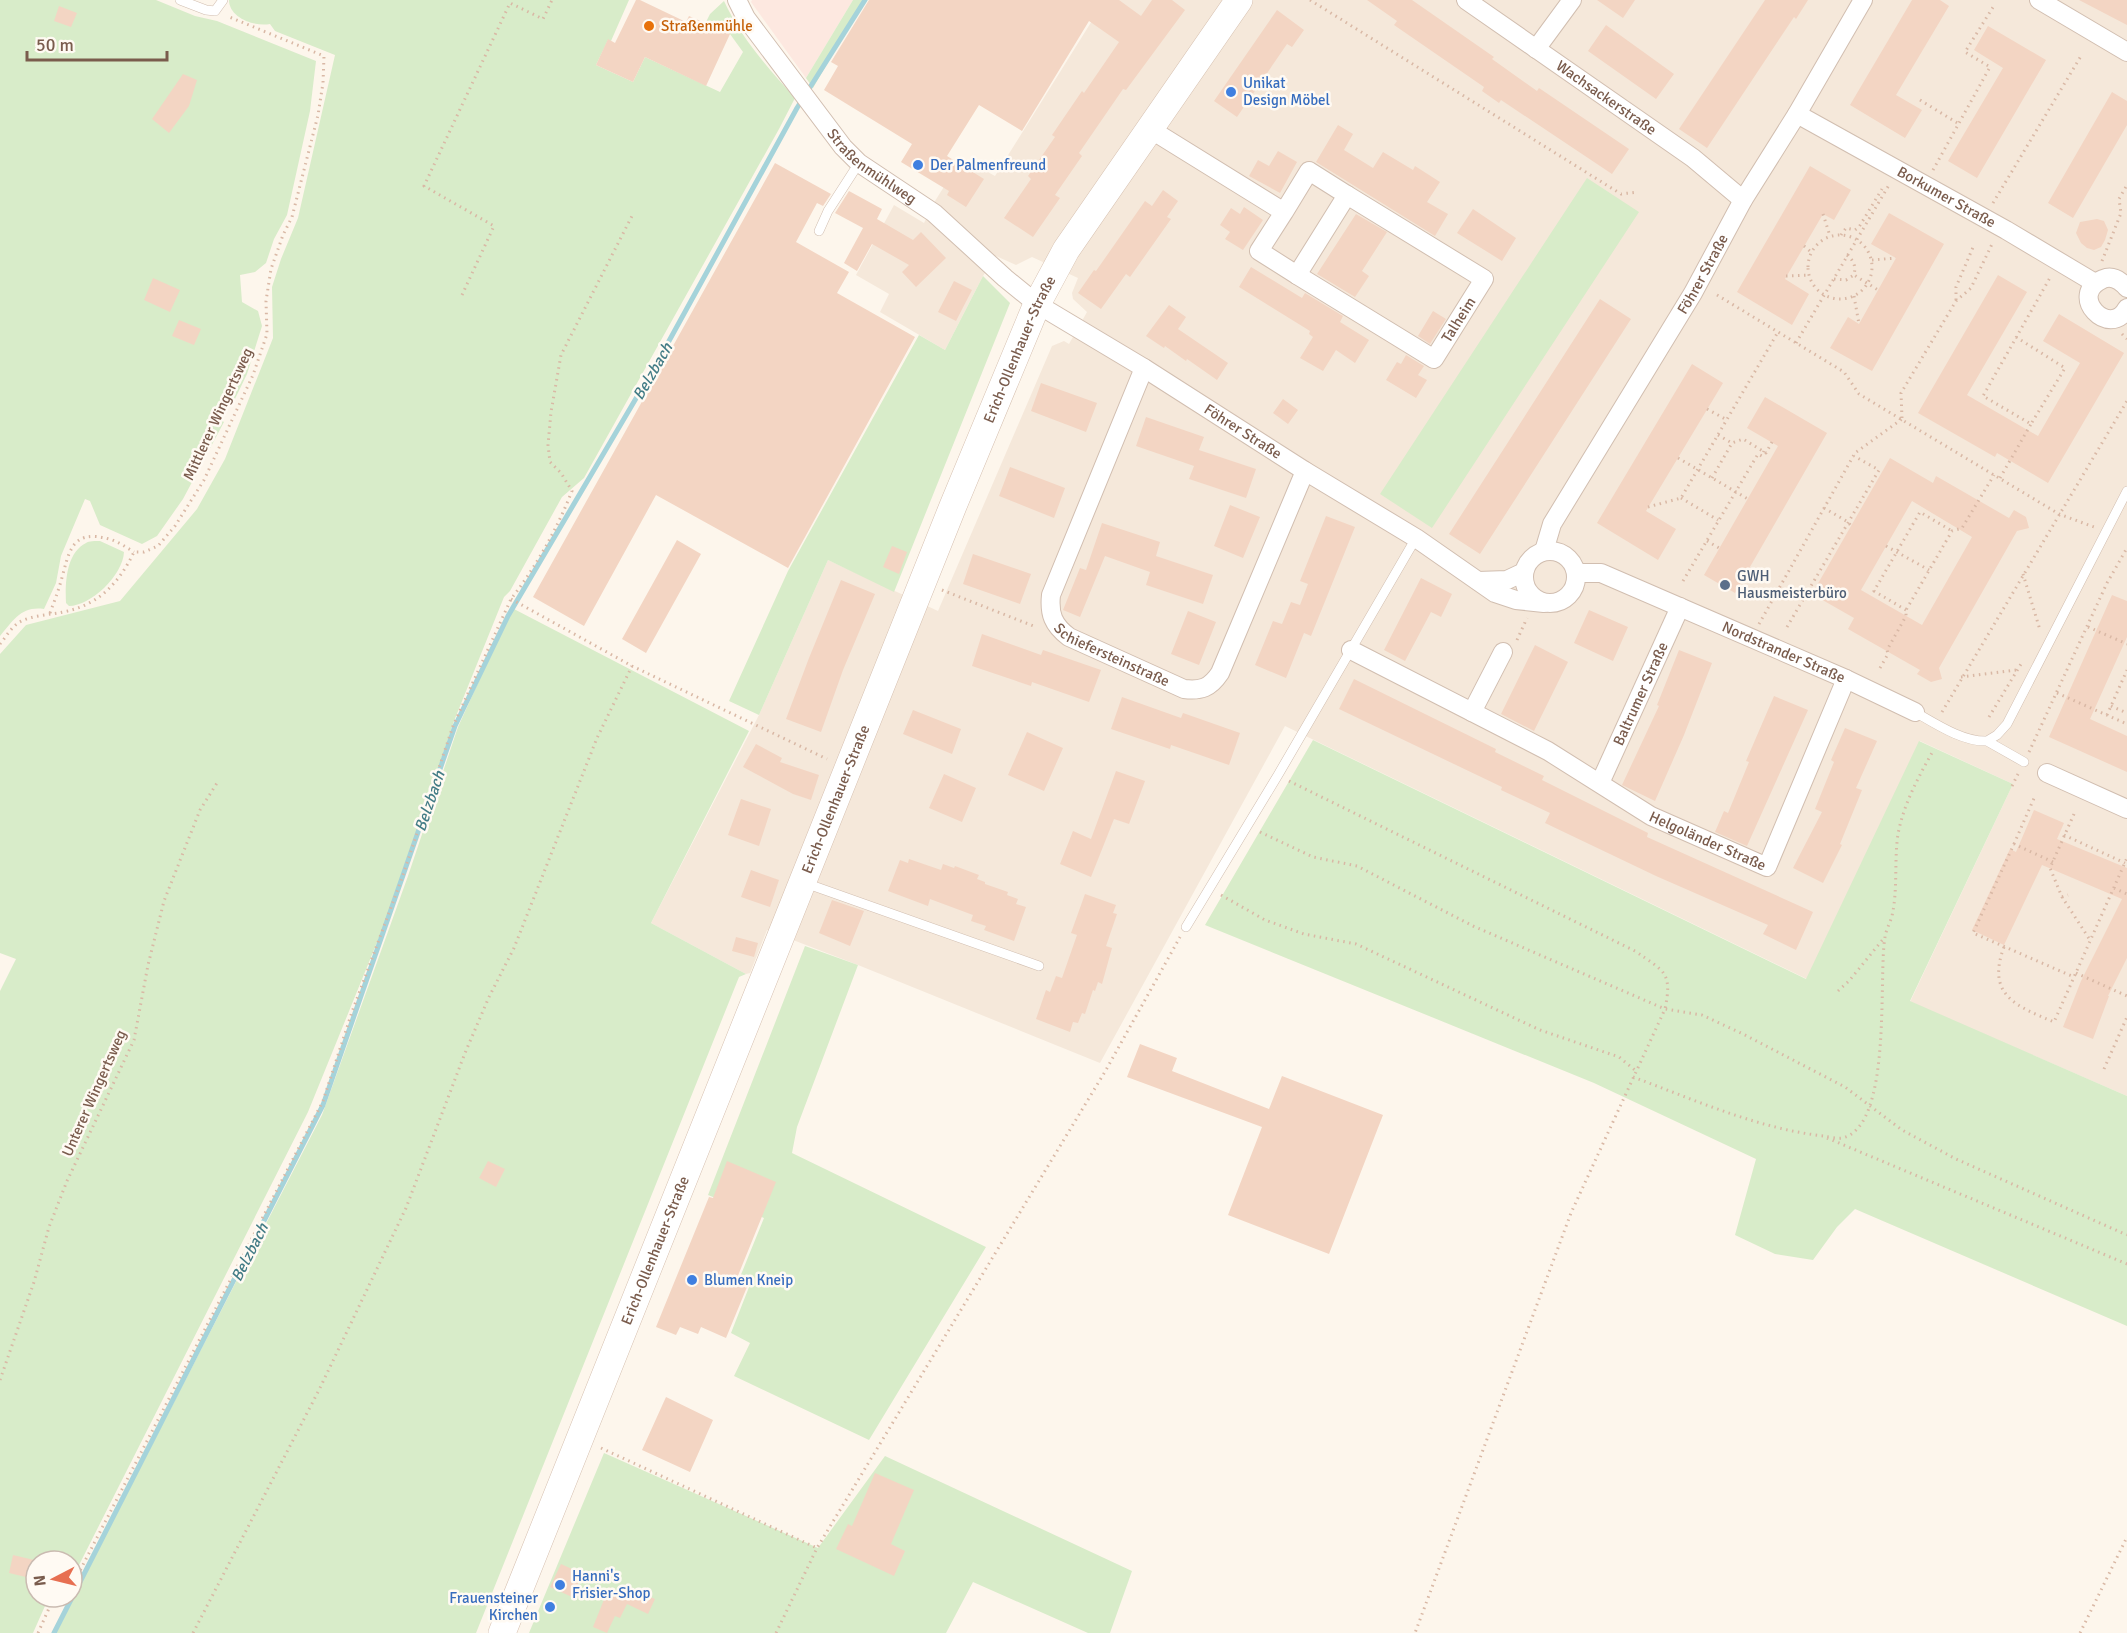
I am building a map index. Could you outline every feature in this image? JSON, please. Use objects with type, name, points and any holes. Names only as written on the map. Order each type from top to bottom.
[{"type":"street","name":"Straßenmühlweg","points":[[737,0],[746,18],[843,147],[859,163],[934,213],[1037,304]]},
{"type":"street","name":"Erich-Ollenhauer-Straße","points":[[502,1633],[953,506],[1037,304],[1066,250],[1239,0]]},
{"type":"street","name":"Wachsackerstraße","points":[[1466,0],[1693,158],[1743,200]]},
{"type":"street","points":[[1536,49],[1572,0]]},
{"type":"street","name":"Föhrer Straße","points":[[1545,551],[1552,524],[1699,283],[1743,200],[1797,114],[1863,0]]},
{"type":"street","points":[[2039,0],[2127,52]]},
{"type":"street","name":"Borkumer Straße","points":[[1797,114],[2001,227],[2095,283]]},
{"type":"street","points":[[1150,129],[1284,212]]},
{"type":"street","name":"Talheim","points":[[1308,171],[1484,279],[1434,359],[1259,251],[1284,212],[1308,171]]},
{"type":"street","points":[[1297,275],[1347,195]]},
{"type":"street","points":[[2127,288],[2120,280],[2106,277],[2095,283],[2089,292],[2089,304],[2094,313],[2104,319],[2115,319],[2125,313],[2127,308]]},
{"type":"street","name":"Föhrer Straße","points":[[1037,304],[1416,538],[1506,598],[1535,602]]},
{"type":"street","name":"Schiefersteinstraße","points":[[1144,368],[1051,595],[1049,609],[1053,621],[1058,629],[1069,637],[1184,689],[1206,688],[1220,673],[1305,471]]},
{"type":"street","points":[[1545,551],[1553,551],[1568,558],[1576,573],[1576,582],[1568,596],[1561,601],[1535,602],[1524,580],[1524,572],[1531,558],[1545,551]]},
{"type":"street","points":[[1478,581],[1507,580],[1524,572]]},
{"type":"street","name":"Nordstrander Straße","points":[[1576,573],[1601,573],[1846,679],[1915,712]]},
{"type":"street","name":"Baltrumer Straße","points":[[1600,783],[1680,607]]},
{"type":"street","name":"Helgoländer Straße","points":[[1351,650],[1548,751],[1651,816],[1767,867],[1846,679]]},
{"type":"street","points":[[1472,712],[1503,652]]},
{"type":"street","points":[[2047,773],[2127,809]]},
{"type":"lane","points":[[180,0],[214,11],[223,0]]},
{"type":"lane","points":[[819,231],[828,211],[859,163]]},
{"type":"lane","points":[[1987,741],[1997,735],[2007,724],[2127,491]]},
{"type":"lane","points":[[1186,927],[1278,776],[1416,538]]},
{"type":"lane","name":"Nordstrander Straße","points":[[1915,712],[1939,726],[1977,742],[1987,741],[2024,762]]},
{"type":"lane","points":[[803,882],[1039,966]]},
{"type":"path","points":[[462,295],[494,226],[424,186],[510,3],[543,20],[552,0]]},
{"type":"path","points":[[1310,0],[1621,194],[1638,192]]},
{"type":"path","points":[[1924,185],[1990,67],[1965,52],[1995,4]]},
{"type":"path","name":"Mittlerer Wingertsweg","points":[[134,552],[144,552],[158,546],[175,526],[208,471],[253,375],[267,334],[266,301],[271,269],[292,217],[321,100],[324,56],[214,11]]},
{"type":"path","points":[[1993,203],[2081,56]]},
{"type":"path","points":[[1920,100],[1959,124]]},
{"type":"path","points":[[2095,283],[2121,213],[2119,199],[2127,185]]},
{"type":"path","points":[[1796,343],[1884,190],[1859,227],[1855,230],[1846,228],[1842,230],[1841,235]]},
{"type":"path","points":[[84,1563],[323,1101],[453,726],[511,599],[540,555],[572,491],[561,473],[550,462],[548,445],[561,355],[633,214]]},
{"type":"path","points":[[1823,214],[1830,236]]},
{"type":"path","points":[[1902,419],[1901,393],[1956,301],[1971,288],[2001,227]]},
{"type":"path","points":[[1841,235],[1857,239],[1867,248],[1872,260],[1872,268],[1868,284],[1854,296],[1834,299],[1824,295],[1815,287],[1808,267],[1811,252],[1822,240],[1830,236],[1841,235]]},
{"type":"path","points":[[1956,301],[1956,287],[1974,245]]},
{"type":"path","points":[[1804,246],[1811,252]]},
{"type":"path","points":[[1848,255],[1854,262],[1854,275]]},
{"type":"path","points":[[1872,260],[1896,258]]},
{"type":"path","points":[[2031,424],[1983,396],[2059,262]]},
{"type":"path","points":[[1786,276],[1809,275]]},
{"type":"path","points":[[1834,279],[1846,280],[1854,275]]},
{"type":"path","points":[[1854,275],[1878,290]]},
{"type":"path","points":[[1717,295],[1844,372],[1859,394],[2059,514],[2097,528]]},
{"type":"path","points":[[1854,296],[1859,324]]},
{"type":"path","points":[[1648,507],[1681,498],[1778,333]]},
{"type":"path","points":[[2000,478],[2065,368],[2016,337]]},
{"type":"path","points":[[1942,712],[2127,401]]},
{"type":"path","points":[[1707,409],[1727,420]]},
{"type":"path","points":[[1751,638],[1854,456],[1902,419]]},
{"type":"path","points":[[1718,435],[1732,444]]},
{"type":"path","points":[[1712,478],[1732,444],[1743,439],[1766,453],[1772,442]]},
{"type":"path","points":[[1683,581],[1758,454],[1762,456],[1764,451]]},
{"type":"path","points":[[1787,627],[1880,472],[1854,456]]},
{"type":"path","points":[[1678,458],[1748,499]]},
{"type":"path","points":[[1880,668],[1906,616],[1906,610],[1952,531],[1962,528],[1994,475]]},
{"type":"path","points":[[1681,498],[1719,520]]},
{"type":"path","points":[[1824,508],[1851,526]]},
{"type":"path","points":[[1906,610],[1874,591],[1897,551],[1920,512],[1952,531]]},
{"type":"path","points":[[0,644],[17,624],[81,608],[108,592],[118,581],[134,552],[110,539],[94,537],[72,544],[65,560],[62,579],[50,614]]},
{"type":"path","points":[[1707,541],[1719,548]]},
{"type":"path","points":[[1886,546],[1929,570]]},
{"type":"path","points":[[2024,762],[2107,583],[2127,548]]},
{"type":"path","points":[[1818,572],[1823,575]]},
{"type":"path","points":[[2023,574],[2040,630]]},
{"type":"path","points":[[943,590],[1040,629],[1053,621]]},
{"type":"path","points":[[511,599],[632,666],[848,769]]},
{"type":"path","points":[[1503,652],[1514,647],[1535,602]]},
{"type":"path","points":[[2087,627],[2127,644]]},
{"type":"path","points":[[1989,717],[2023,660]]},
{"type":"path","points":[[193,1633],[319,1390],[406,1208],[465,1053],[489,997],[514,948],[597,738],[632,666]]},
{"type":"path","points":[[1961,677],[2017,670]]},
{"type":"path","points":[[2107,715],[2127,670]]},
{"type":"path","points":[[2056,693],[2127,724]]},
{"type":"path","points":[[2111,706],[2127,713]]},
{"type":"path","points":[[1633,1077],[1743,1118],[1804,1134],[1842,1138],[1859,1128],[1876,1083],[1881,1043],[1885,937],[1892,916],[1898,837],[1910,792],[1933,751]]},
{"type":"path","points":[[1278,776],[1635,951],[1664,971],[1669,989],[1665,1009],[1571,1213],[1415,1633]]},
{"type":"path","name":"Unterer Wingertsweg","points":[[0,1380],[67,1181],[134,1040],[148,965],[164,901],[200,810],[217,783]]},
{"type":"path","points":[[2035,796],[1973,933],[2127,996]]},
{"type":"path","points":[[2074,814],[2050,868],[2062,897],[2090,940]]},
{"type":"path","points":[[1247,826],[1313,857],[1357,866],[1473,926],[1665,1009],[1702,1016],[1743,1035],[1845,1087],[1902,1130],[1956,1159],[2127,1236]]},
{"type":"path","points":[[2004,947],[1998,976],[2001,988],[2008,998],[2022,1009],[2054,1022],[2126,860],[2064,835]]},
{"type":"path","points":[[2014,844],[2053,862]]},
{"type":"path","points":[[1212,884],[1222,895],[1265,920],[1304,934],[1356,944],[1540,1030],[1619,1057],[1636,1071]]},
{"type":"path","points":[[2114,888],[2127,894]]},
{"type":"path","points":[[2062,897],[2068,896]]},
{"type":"path","points":[[776,1633],[817,1548],[1106,1070],[1186,927]]},
{"type":"path","points":[[1838,991],[1885,937]]},
{"type":"path","points":[[2104,1069],[2127,1017]]},
{"type":"path","points":[[1824,1136],[2127,1264]]},
{"type":"path","points":[[581,1438],[817,1548]]},
{"type":"path","points":[[2080,1633],[2127,1537]]},
{"type":"path","points":[[38,1633],[49,1609]]},
{"type":"shaded area","points":[[752,0],[853,0],[806,78],[751,2]]},
{"type":"shaded area","points":[[1105,0],[2127,0],[2127,1096],[1910,1002],[2013,784],[1920,741],[1807,979],[1285,726],[1100,1063],[767,930],[750,973],[746,974],[651,923],[759,715],[828,560],[938,611],[1052,346],[1064,341],[1069,344],[1087,312],[1073,299],[1072,293],[1078,278],[1032,257],[1016,265],[996,256],[983,276],[945,350],[880,312],[889,294],[856,275],[894,205],[924,223],[962,158],[995,176]]},
{"type":"green space","points":[[0,0],[156,0],[195,16],[217,21],[316,61],[310,111],[287,215],[274,239],[266,263],[255,272],[240,275],[242,302],[258,311],[262,326],[247,374],[234,401],[225,401],[219,419],[224,422],[183,499],[157,536],[142,544],[100,525],[90,501],[85,499],[61,556],[56,583],[44,609],[29,610],[19,615],[0,636]]},
{"type":"green space","points":[[229,0],[629,0],[611,41],[608,40],[596,65],[633,82],[645,57],[720,92],[743,52],[730,34],[706,22],[710,14],[724,1],[747,40],[795,98],[584,478],[562,497],[510,591],[504,597],[454,721],[391,908],[308,1112],[84,1555],[84,1549],[24,1549],[24,1609],[44,1609],[33,1633],[0,1633],[0,991],[16,959],[0,953],[0,654],[26,625],[120,601],[197,509],[225,459],[273,338],[272,287],[298,218],[335,55],[275,31],[270,24],[257,24],[244,20],[233,12]]},
{"type":"green space","points":[[853,0],[864,0],[813,88],[806,78]]},
{"type":"green space","points":[[1587,178],[1639,212],[1432,528],[1380,494]]},
{"type":"green space","points":[[983,276],[1010,303],[894,592],[828,560],[759,715],[729,701],[788,571],[919,335],[945,350]]},
{"type":"green space","points":[[90,541],[100,541],[124,552],[118,570],[96,595],[78,605],[69,606],[66,603],[66,587],[68,569],[74,554]]},
{"type":"green space","points":[[512,608],[749,731],[651,923],[746,974],[739,977],[476,1633],[55,1633],[67,1609],[84,1609],[84,1577],[322,1115],[408,876],[458,727]]},
{"type":"green space","points":[[1313,740],[1806,979],[1919,741],[2013,784],[1910,1001],[2127,1096],[2127,1326],[1855,1209],[1837,1227],[1813,1260],[1775,1254],[1735,1235],[1756,1159],[1594,1083],[1205,925]]},
{"type":"green space","points":[[805,946],[858,965],[797,1127],[792,1153],[986,1247],[869,1440],[734,1376],[750,1343],[731,1333],[751,1282],[740,1277],[764,1218],[708,1195]]},
{"type":"green space","points":[[604,1453],[818,1548],[885,1456],[1132,1571],[1110,1633],[1088,1633],[973,1582],[946,1633],[529,1633]]},
{"type":"building","points":[[636,0],[686,22],[689,16],[730,34],[706,86],[645,57],[633,82],[596,65],[608,39],[615,43]]},
{"type":"building","points":[[869,0],[1119,0],[1141,16],[1152,0],[1172,0],[1185,10],[1126,90],[1123,89],[1079,153],[1082,156],[1055,195],[1060,198],[1033,237],[1004,218],[1031,179],[1028,176],[1055,137],[1052,135],[1119,42],[1089,21],[1022,131],[979,105],[947,156],[984,179],[966,207],[947,195],[949,191],[901,162],[912,144],[824,90],[838,66],[831,62]]},
{"type":"building","points":[[1367,0],[1412,0],[1494,57],[1492,59],[1537,91],[1539,88],[1629,149],[1612,174],[1501,100],[1499,103],[1482,91],[1484,87],[1394,25],[1397,21]]},
{"type":"building","points":[[1597,0],[1635,0],[1623,18]]},
{"type":"building","points":[[1765,0],[1808,0],[1796,19],[1794,17],[1707,148],[1679,129]]},
{"type":"building","points":[[1912,0],[1940,0],[1949,6],[1896,95],[1922,110],[1905,138],[1850,105]]},
{"type":"building","points":[[2079,0],[2127,0],[2127,25]]},
{"type":"building","points":[[59,6],[77,13],[71,27],[54,21]]},
{"type":"building","points":[[1277,10],[1304,30],[1292,47],[1287,44],[1237,117],[1214,101]]},
{"type":"building","points":[[1606,25],[1674,74],[1656,99],[1588,51]]},
{"type":"building","points":[[1988,26],[2046,60],[1977,178],[1948,161],[2003,68],[1974,50]]},
{"type":"building","points":[[183,74],[197,80],[189,106],[169,133],[152,119]]},
{"type":"building","points":[[2112,92],[2127,101],[2127,125],[2073,218],[2048,203]]},
{"type":"building","points":[[1338,125],[1353,134],[1344,150],[1373,168],[1383,152],[1413,170],[1415,166],[1440,182],[1427,202],[1448,214],[1435,236],[1316,162]]},
{"type":"building","points":[[1278,151],[1297,162],[1280,193],[1249,176],[1258,160],[1269,166]]},
{"type":"building","points":[[775,163],[831,194],[823,206],[817,203],[796,242],[849,272],[837,293],[915,337],[788,568],[656,495],[584,626],[533,597]]},
{"type":"building","points":[[1810,166],[1851,190],[1834,220],[1823,214],[1785,279],[1809,294],[1792,325],[1737,292]]},
{"type":"building","points":[[1163,190],[1178,201],[1167,217],[1171,219],[1130,277],[1126,274],[1101,309],[1078,293],[1145,201],[1152,206]]},
{"type":"building","points":[[849,191],[882,209],[877,219],[913,240],[921,232],[946,258],[916,287],[902,272],[909,265],[872,244],[857,271],[844,263],[863,228],[835,213]]},
{"type":"building","points":[[1244,207],[1263,220],[1243,250],[1225,239],[1230,232],[1220,225],[1231,208],[1240,214]]},
{"type":"building","points":[[1473,209],[1516,238],[1502,261],[1457,233]]},
{"type":"building","points":[[1889,213],[1944,244],[1872,371],[1830,348],[1848,317],[1859,324],[1896,258],[1871,244]]},
{"type":"building","points":[[1356,214],[1387,232],[1362,271],[1369,276],[1355,297],[1317,274]]},
{"type":"building","points":[[2097,219],[2104,221],[2108,230],[2101,247],[2094,250],[2081,243],[2076,233],[2080,222]]},
{"type":"building","points":[[1251,267],[1302,298],[1305,293],[1343,316],[1340,322],[1369,340],[1355,363],[1336,350],[1323,371],[1300,358],[1313,337],[1309,334],[1310,331],[1239,287]]},
{"type":"building","points":[[1998,275],[2027,292],[1967,395],[2038,436],[2080,363],[2043,341],[2059,314],[2124,353],[2048,483],[1997,453],[1995,457],[1918,413]]},
{"type":"building","points":[[153,278],[180,290],[170,312],[144,300]]},
{"type":"building","points":[[954,281],[972,290],[956,321],[938,312]]},
{"type":"building","points":[[1600,299],[1631,319],[1480,554],[1449,534]]},
{"type":"building","points":[[1169,305],[1186,317],[1178,329],[1228,363],[1217,380],[1187,359],[1186,361],[1146,336]]},
{"type":"building","points":[[1433,311],[1446,319],[1430,344],[1418,336]]},
{"type":"building","points":[[179,320],[201,329],[194,345],[172,336]]},
{"type":"building","points":[[1406,355],[1424,366],[1418,375],[1427,380],[1416,398],[1386,380],[1397,362],[1401,364]]},
{"type":"building","points":[[1692,364],[1723,383],[1646,511],[1676,529],[1658,560],[1597,523]]},
{"type":"building","points":[[1041,383],[1097,403],[1086,432],[1031,411]]},
{"type":"building","points":[[1765,397],[1827,433],[1735,593],[1704,575],[1778,446],[1747,428]]},
{"type":"building","points":[[1283,399],[1298,410],[1288,424],[1273,413]]},
{"type":"building","points":[[1146,417],[1204,437],[1199,450],[1256,469],[1246,498],[1189,479],[1194,466],[1136,446]]},
{"type":"building","points":[[1890,458],[1933,483],[1936,476],[2009,518],[2014,510],[2026,517],[2029,528],[2017,531],[1939,668],[1942,679],[1931,682],[1917,674],[1920,670],[1848,629],[1854,618],[1812,594]],"holes":[[[1912,501],[1972,537],[1922,625],[1861,590]]]},
{"type":"building","points":[[1010,467],[1065,488],[1054,518],[999,496]]},
{"type":"building","points":[[1230,505],[1260,517],[1243,558],[1214,546]]},
{"type":"building","points":[[1326,516],[1355,527],[1311,636],[1304,633],[1286,678],[1255,665],[1273,621],[1282,624],[1291,602],[1300,605],[1308,584],[1300,581]]},
{"type":"building","points":[[1102,523],[1160,542],[1156,556],[1213,575],[1203,604],[1146,585],[1150,572],[1105,556],[1080,617],[1063,610],[1080,568],[1086,570]]},
{"type":"building","points":[[677,540],[701,554],[646,653],[622,639]]},
{"type":"building","points":[[892,546],[907,552],[899,574],[883,567]]},
{"type":"building","points":[[973,554],[1031,574],[1020,604],[963,584]]},
{"type":"building","points":[[1421,578],[1452,594],[1441,617],[1431,612],[1405,661],[1384,650]]},
{"type":"building","points":[[841,580],[875,594],[843,670],[821,732],[786,719]]},
{"type":"building","points":[[2112,595],[2127,601],[2127,637],[2090,719],[2127,736],[2127,772],[2049,737]]},
{"type":"building","points":[[1589,610],[1628,627],[1613,661],[1574,643]]},
{"type":"building","points":[[1188,611],[1216,622],[1199,665],[1171,654]]},
{"type":"building","points":[[982,634],[1041,655],[1043,650],[1101,670],[1089,702],[1032,682],[1031,686],[972,666]]},
{"type":"building","points":[[1535,645],[1568,662],[1534,731],[1501,714]]},
{"type":"building","points":[[1679,650],[1712,663],[1655,801],[1622,785],[1659,706],[1657,705]]},
{"type":"building","points":[[1354,679],[1496,749],[1495,752],[1544,776],[1542,780],[1648,833],[1647,837],[1813,912],[1796,950],[1763,934],[1768,925],[1656,876],[1545,823],[1550,813],[1501,790],[1502,787],[1339,709]]},
{"type":"building","points":[[1774,696],[1808,710],[1747,846],[1715,832],[1724,811],[1728,813],[1749,762],[1746,761]]},
{"type":"building","points":[[1122,697],[1181,718],[1183,713],[1240,733],[1229,765],[1171,745],[1170,749],[1111,729]]},
{"type":"building","points":[[913,710],[961,729],[952,754],[903,734]]},
{"type":"building","points":[[1845,728],[1877,741],[1856,788],[1862,790],[1840,844],[1842,845],[1823,883],[1793,868],[1822,812],[1815,809],[1834,762],[1831,760]]},
{"type":"building","points":[[1027,732],[1063,748],[1044,791],[1008,775]]},
{"type":"building","points":[[756,744],[782,758],[780,762],[819,775],[811,800],[793,794],[743,767]]},
{"type":"building","points":[[1116,771],[1145,781],[1129,824],[1114,819],[1091,877],[1060,864],[1073,831],[1091,839]]},
{"type":"building","points":[[944,774],[976,788],[962,822],[929,808]]},
{"type":"building","points":[[741,799],[771,809],[759,846],[728,835]]},
{"type":"building","points":[[2034,810],[2064,823],[2057,839],[2127,868],[2127,958],[2108,996],[2093,1039],[2063,1027],[2081,981],[2122,899],[2042,865],[2004,945],[1972,930],[2010,849],[2016,852]]},
{"type":"building","points":[[909,859],[941,870],[943,864],[954,868],[955,866],[979,875],[977,879],[985,884],[1008,892],[1007,895],[1018,899],[1016,904],[1026,907],[1014,941],[984,930],[986,926],[971,921],[973,915],[930,899],[928,906],[888,891],[900,860],[908,863]]},
{"type":"building","points":[[751,870],[779,880],[770,907],[741,897]]},
{"type":"building","points":[[1085,894],[1116,905],[1113,913],[1117,914],[1106,946],[1112,948],[1102,984],[1098,982],[1085,1014],[1082,1013],[1078,1023],[1073,1022],[1070,1032],[1036,1019],[1046,990],[1050,992],[1056,976],[1062,978],[1077,935],[1071,933]]},
{"type":"building","points":[[832,900],[864,911],[850,946],[819,933]]},
{"type":"building","points":[[736,937],[758,943],[754,957],[732,951]]},
{"type":"building","points":[[1140,1044],[1177,1058],[1172,1071],[1269,1109],[1282,1076],[1383,1115],[1329,1254],[1228,1215],[1262,1127],[1127,1077]]},
{"type":"building","points":[[488,1161],[505,1169],[496,1187],[479,1178]]},
{"type":"building","points":[[727,1161],[776,1182],[735,1283],[747,1287],[726,1338],[701,1327],[698,1334],[680,1327],[676,1335],[656,1327],[709,1197],[713,1198]]},
{"type":"building","points":[[666,1397],[713,1420],[690,1472],[642,1450]]},
{"type":"building","points":[[875,1473],[914,1490],[891,1544],[905,1551],[894,1576],[836,1549],[848,1524],[852,1526]]},
{"type":"building","points":[[13,1555],[24,1558],[24,1577],[9,1573]]},
{"type":"building","points":[[561,1564],[583,1574],[572,1597],[550,1587]]},
{"type":"building","points":[[609,1587],[630,1596],[633,1589],[655,1599],[648,1614],[627,1604],[620,1618],[615,1616],[607,1633],[593,1627]]},
{"type":"waterway","name":"Belzbach","points":[[54,1633],[323,1105],[455,726],[508,616],[658,361],[797,108],[865,0]]},
{"type":"place","name":"Straßenmühle","points":[[649,26]]},
{"type":"place","name":"Unikat Design Möbel","points":[[1231,92]]},
{"type":"place","name":"Der Palmenfreund","points":[[918,165]]},
{"type":"place","name":"GWH Hausmeisterbüro","points":[[1725,585]]},
{"type":"place","name":"Blumen Kneip","points":[[692,1280]]},
{"type":"place","name":"Hanni's Frisier-Shop","points":[[560,1585]]},
{"type":"place","name":"Frauensteiner Kirchen","points":[[550,1607]]}]
